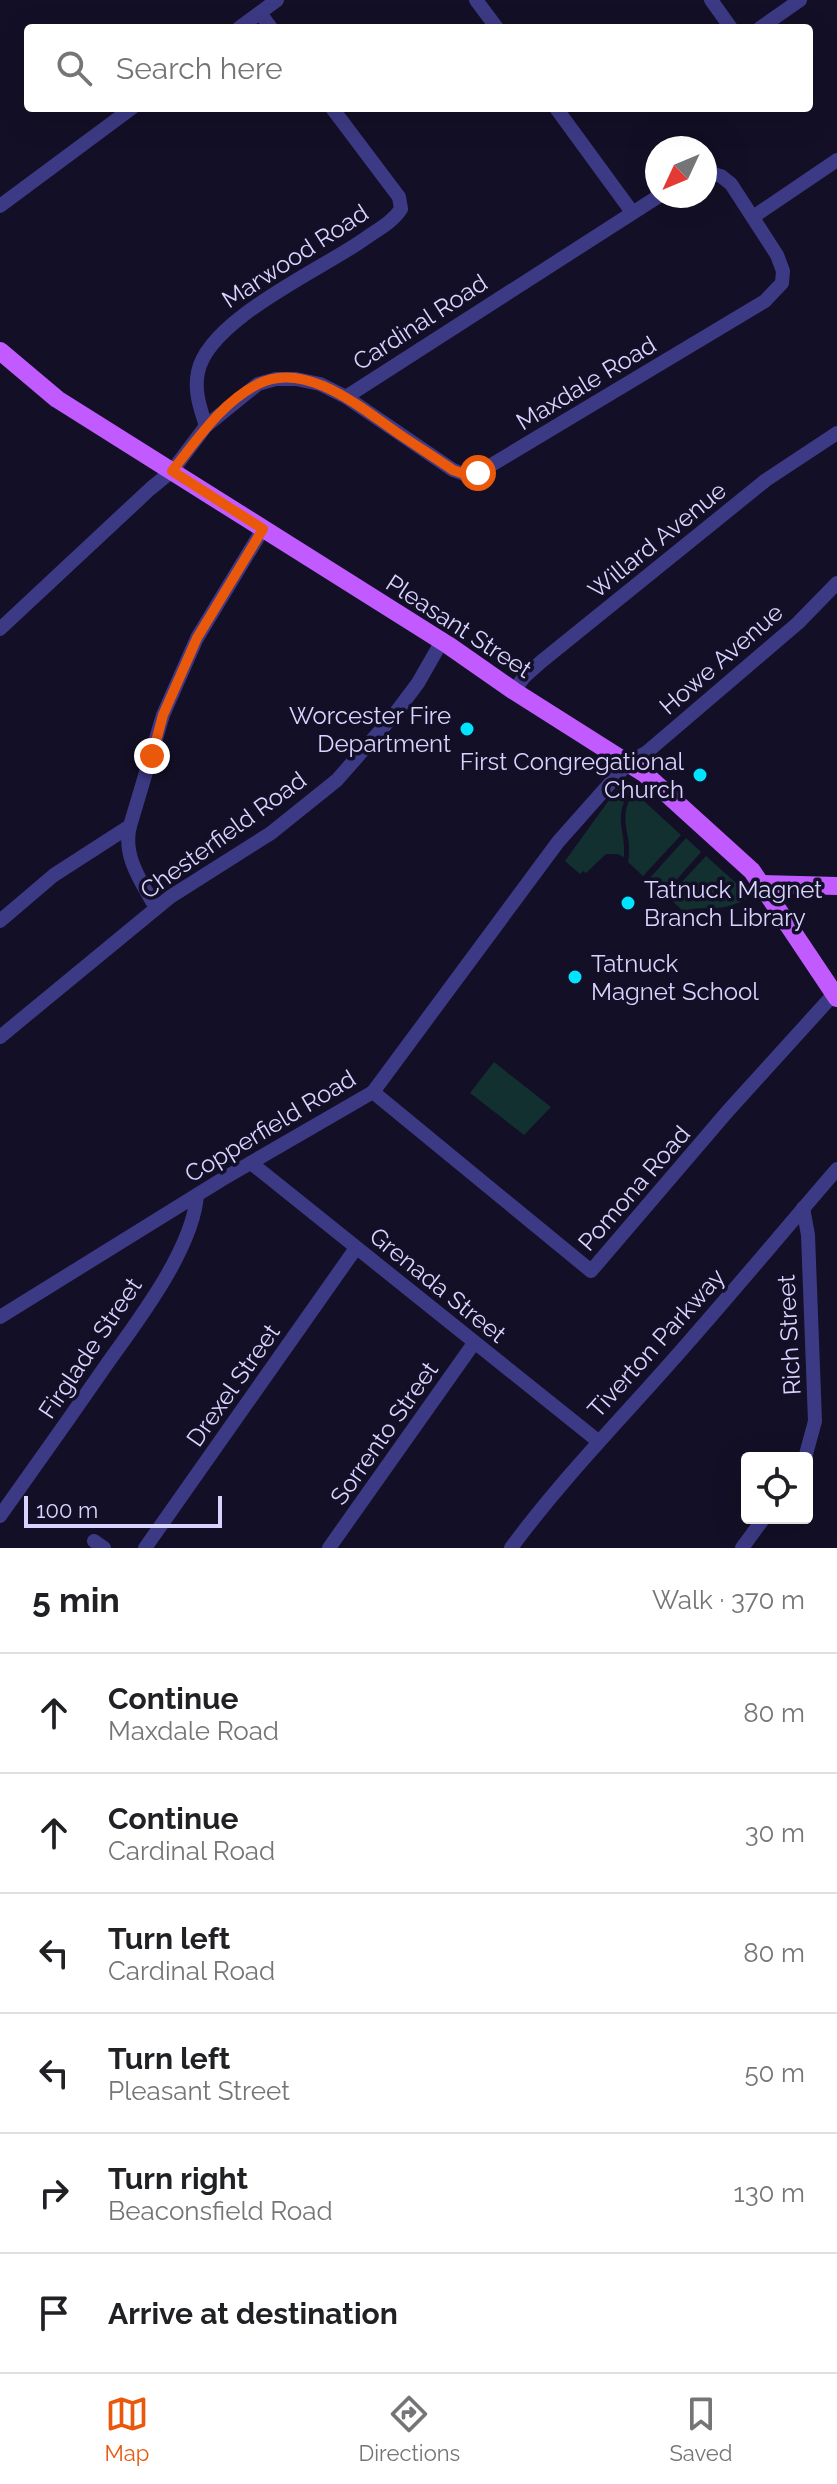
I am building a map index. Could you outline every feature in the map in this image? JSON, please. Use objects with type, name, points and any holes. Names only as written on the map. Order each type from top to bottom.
[{"type":"main road","name":"Pleasant Street","points":[[0,351],[57,399],[442,641],[653,780],[733,851],[762,884],[836,996]]},
{"type":"main road","points":[[762,884],[837,886]]},
{"type":"street","points":[[245,24],[277,0]]},
{"type":"street","points":[[476,0],[494,24]]},
{"type":"street","points":[[711,0],[728,24]]},
{"type":"street","points":[[766,24],[800,0]]},
{"type":"street","points":[[260,13],[268,24]]},
{"type":"street","points":[[0,206],[127,112]]},
{"type":"street","name":"Marwood Road","points":[[206,426],[199,406],[197,380],[204,355],[215,340],[251,310],[342,254],[399,213],[399,197],[335,112]]},
{"type":"street","points":[[559,112],[632,212]]},
{"type":"street","points":[[717,175],[731,184],[753,217],[837,160]]},
{"type":"street","name":"Cardinal Road","points":[[0,629],[172,471],[206,426],[258,384],[276,379],[320,384],[346,397],[645,204]]},
{"type":"street","name":"Maxdale Road","points":[[346,397],[453,470],[464,474],[478,473],[770,297],[782,283],[783,271],[777,255],[753,217]]},
{"type":"street","name":"Willard Avenue","points":[[514,691],[542,661],[754,489],[837,433]]},
{"type":"street","points":[[156,908],[135,871],[126,840],[163,715],[197,638],[263,529]]},
{"type":"street","name":"Howe Avenue","points":[[628,763],[647,752],[745,669],[798,623],[837,583]]},
{"type":"street","name":"Chesterfield Road","points":[[0,1037],[170,897],[271,833],[337,780],[394,715],[418,683],[442,641]]},
{"type":"street","name":"Copperfield Road","points":[[0,1317],[197,1195],[373,1092],[558,842],[628,763]]},
{"type":"street","points":[[0,921],[54,875],[130,826]]},
{"type":"street","name":"Pomona Road","points":[[373,1092],[591,1271],[727,1112],[836,996]]},
{"type":"street","name":"Grenada Street","points":[[251,1163],[598,1441]]},
{"type":"street","name":"Tiverton Parkway","points":[[511,1548],[598,1441],[685,1347],[837,1169]]},
{"type":"street","name":"Firglade Street","points":[[0,1516],[140,1317],[185,1238],[195,1212],[197,1195]]},
{"type":"street","name":"Rich Street","points":[[803,1208],[808,1235],[815,1421],[807,1452]]},
{"type":"street","name":"Drexel Street","points":[[145,1548],[356,1248]]},
{"type":"street","name":"Sorrento Street","points":[[329,1548],[474,1343]]},
{"type":"street","points":[[742,1548],[760,1524]]},
{"type":"green space","points":[[622,782],[631,789],[621,816],[624,857],[606,854],[586,873],[583,871],[580,874],[565,861]]},
{"type":"green space","points":[[634,792],[681,835],[643,876],[628,862],[625,819]]},
{"type":"green space","points":[[686,838],[701,852],[664,894],[648,880]]},
{"type":"green space","points":[[706,856],[736,883],[746,899],[721,908],[683,911],[668,897]]},
{"type":"green space","points":[[494,1062],[551,1107],[524,1135],[470,1093]]},
{"type":"place","name":"Worcester Fire Department","points":[[467,729]]},
{"type":"place","name":"First Congregational Church","points":[[700,775]]},
{"type":"place","name":"Tatnuck Magnet Branch Library","points":[[628,903]]},
{"type":"place","name":"Tatnuck Magnet School","points":[[575,977]]},
{"type":"route","points":[[152,756],[163,715],[197,638],[263,529],[172,471],[206,426],[258,384],[276,379],[296,379],[320,384],[346,397],[453,470],[464,474],[478,473]]}]
